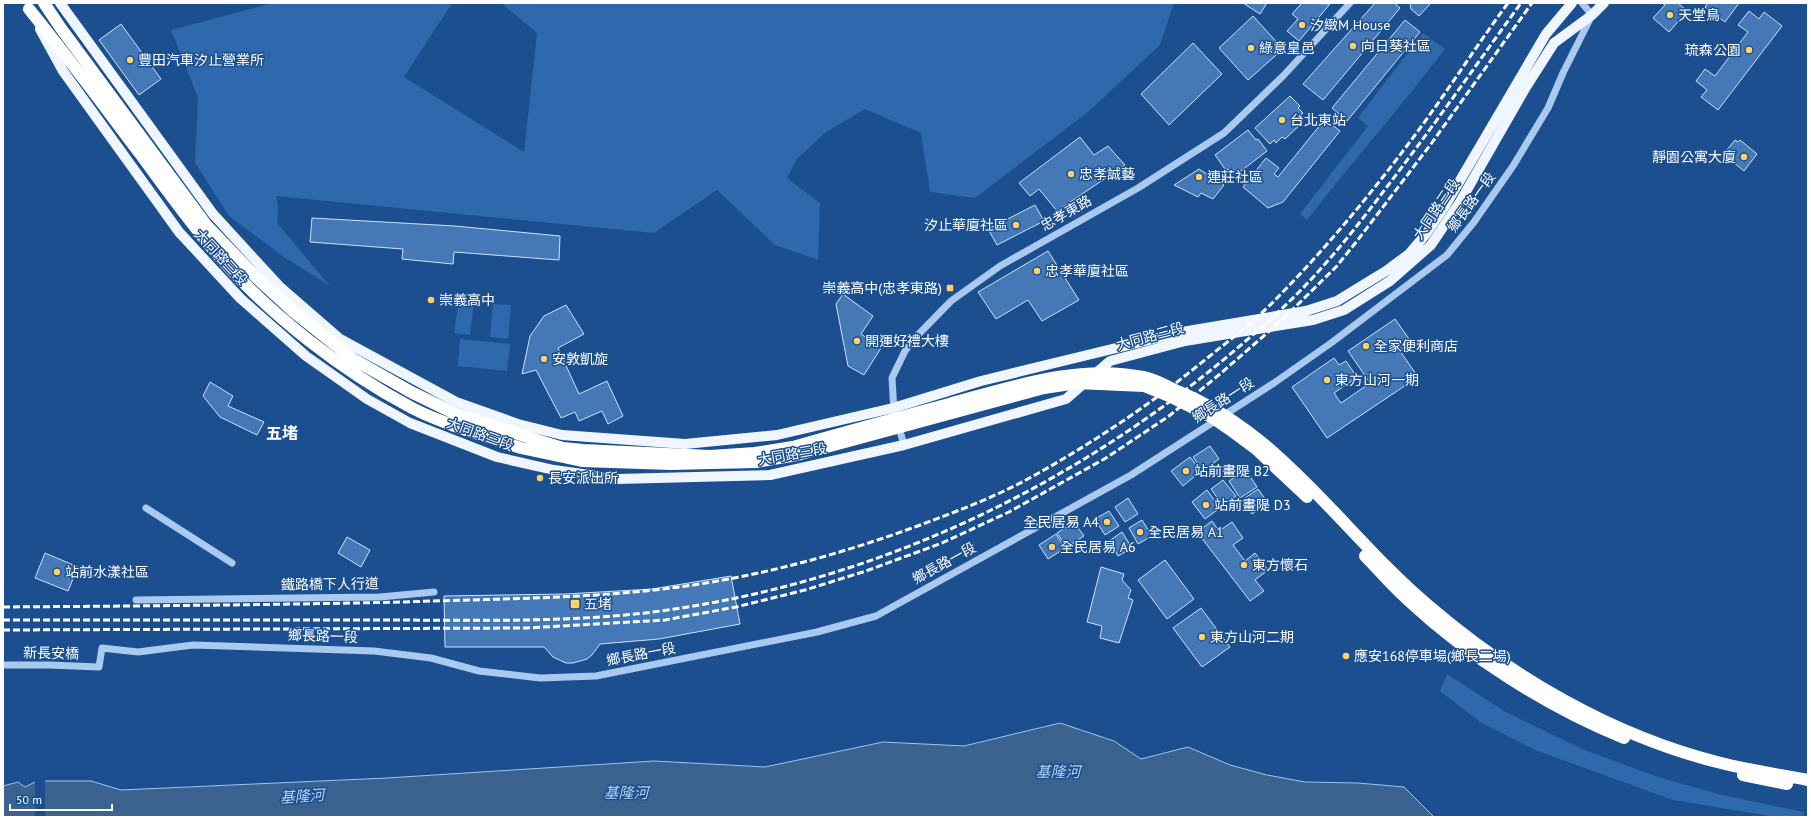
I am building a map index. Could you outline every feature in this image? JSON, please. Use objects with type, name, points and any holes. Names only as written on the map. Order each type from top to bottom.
[{"type":"highway","points":[[44,3],[60,27],[207,226],[257,278],[294,312],[352,359],[411,392],[454,413],[504,431],[563,448],[710,456],[793,447],[1043,379],[1098,373],[1144,377],[1193,397],[1218,410],[1248,430],[1279,456],[1426,604],[1473,642],[1549,691],[1582,710],[1639,736],[1718,762],[1808,780]]},
{"type":"highway","points":[[27,6],[69,59],[186,216],[218,255],[267,305],[314,344],[369,382],[413,408],[460,428],[521,448],[582,461],[671,464],[756,462],[797,456],[1044,388],[1077,383],[1144,386],[1169,396],[1213,418],[1256,449],[1298,487],[1407,599],[1475,654],[1547,701],[1608,731],[1665,754],[1760,779],[1808,788]]},
{"type":"main road","name":"大同路三段","points":[[60,3],[213,214],[278,286],[340,338],[456,402],[518,424],[562,435],[685,444],[777,435],[893,408],[981,381],[1175,334],[1306,311],[1337,301],[1386,271],[1409,254],[1426,234],[1445,206],[1546,34],[1572,3]]},
{"type":"main road","name":"大同路三段","points":[[27,6],[63,71],[179,232],[240,298],[306,356],[367,399],[410,423],[497,457],[554,470],[617,479],[770,475],[904,445],[1066,399],[1110,361],[1185,341],[1313,320],[1344,310],[1390,281],[1431,245],[1460,202],[1526,87],[1554,43],[1592,16],[1604,3]]},
{"type":"street","name":"忠孝東路","points":[[904,445],[893,408],[892,378],[905,352],[914,340],[951,301],[1000,266],[1138,188],[1224,133],[1284,75],[1350,3]]},
{"type":"street","points":[[1582,3],[1592,16]]},
{"type":"street","name":"鄉長路一段","points":[[99,667],[102,648],[138,652],[193,645],[374,651],[431,658],[479,671],[540,678],[596,676],[817,632],[876,616],[1131,475],[1274,383],[1337,339],[1447,254],[1474,222],[1514,166],[1548,108],[1563,73],[1592,16]]},
{"type":"street","points":[[146,508],[232,563]]},
{"type":"street","name":"鐵路橋下人行道","points":[[136,600],[380,597],[434,592]]},
{"type":"street","name":"新長安橋","points":[[3,665],[99,667]]},
{"type":"shaded area","points":[[273,3],[452,3],[404,77],[524,152],[537,33],[501,3],[1174,3],[1160,45],[1088,112],[975,198],[930,192],[921,133],[865,109],[826,132],[797,159],[787,178],[820,203],[818,260],[775,245],[717,190],[654,233],[276,196],[278,206],[277,223],[330,286],[284,257],[229,216],[195,163],[198,98],[171,30]]},
{"type":"shaded area","points":[[1423,33],[1445,49],[1307,220],[1300,214],[1368,126],[1358,118]]},
{"type":"shaded area","points":[[459,299],[474,301],[470,335],[454,333]]},
{"type":"shaded area","points":[[493,304],[511,305],[508,339],[490,337]]},
{"type":"shaded area","points":[[460,339],[510,344],[507,371],[458,366]]},
{"type":"shaded area","points":[[1447,674],[1504,711],[1582,749],[1658,777],[1722,795],[1804,812],[1803,817],[1776,817],[1673,800],[1535,750],[1480,722],[1440,691]]},
{"type":"water","name":"基隆河","points":[[1060,723],[1114,741],[1141,759],[1188,747],[1230,765],[1267,775],[1305,782],[1358,783],[1404,787],[1434,817],[3,817],[3,786],[18,782],[25,787],[37,781],[91,781],[121,790],[387,778],[654,761],[765,767],[883,742],[964,746]]},
{"type":"pier","points":[[35,779],[45,779],[45,817],[35,817]]},
{"type":"building","name":"綠意皇邑","points":[[1243,3],[1267,3],[1260,14]]},
{"type":"building","name":"汐緻M House","points":[[1302,3],[1330,4],[1299,41],[1287,31],[1298,19],[1292,14]]},
{"type":"building","name":"向日葵社區","points":[[1375,3],[1394,3],[1400,8],[1323,100],[1303,84]]},
{"type":"building","points":[[1410,3],[1431,3],[1419,16],[1411,9]]},
{"type":"building","name":"天堂鳥","points":[[1662,3],[1678,3],[1687,11],[1669,32],[1653,18],[1665,5]]},
{"type":"building","name":"琉森公園","points":[[1708,3],[1739,3],[1725,22],[1705,7]]},
{"type":"building","name":"琉森公園","points":[[1749,11],[1759,19],[1764,12],[1782,26],[1718,110],[1701,97],[1707,90],[1696,81],[1705,69],[1715,76],[1748,32],[1738,25]]},
{"type":"building","name":"綠意皇邑","points":[[1253,16],[1283,49],[1248,80],[1219,48]]},
{"type":"building","name":"向日葵社區","points":[[1405,20],[1420,32],[1347,121],[1332,108]]},
{"type":"building","name":"豐田汽車汐止營業所","points":[[121,24],[161,79],[139,95],[99,40]]},
{"type":"building","points":[[1193,43],[1222,74],[1169,125],[1141,94]]},
{"type":"building","name":"台北東站","points":[[1290,96],[1300,106],[1298,108],[1303,113],[1299,117],[1303,122],[1285,139],[1282,137],[1276,143],[1274,140],[1270,144],[1255,128]]},
{"type":"building","points":[[1325,119],[1340,131],[1283,202],[1268,208],[1243,187],[1266,158],[1279,168],[1274,174],[1278,177]]},
{"type":"building","points":[[1248,130],[1256,140],[1258,139],[1267,151],[1241,171],[1225,169],[1215,155]]},
{"type":"building","name":"忠孝誠藝","points":[[1080,137],[1094,155],[1108,146],[1125,165],[1057,211],[1039,189],[1030,196],[1019,183]]},
{"type":"building","name":"靜園公寓大廈","points":[[1735,140],[1738,142],[1740,140],[1757,154],[1744,171],[1733,162],[1735,159],[1726,151]]},
{"type":"building","name":"連莊社區","points":[[1199,169],[1224,185],[1213,199],[1201,193],[1198,197],[1174,185]]},
{"type":"building","name":"汐止華廈社區","points":[[1035,205],[1044,221],[997,245],[988,229]]},
{"type":"building","points":[[312,218],[455,226],[560,236],[559,260],[454,252],[453,264],[402,259],[403,249],[310,242]]},
{"type":"building","name":"忠孝華廈社區","points":[[1048,251],[1079,300],[1042,321],[1028,300],[996,319],[978,292]]},
{"type":"building","name":"開運好禮大樓","points":[[843,294],[873,316],[861,334],[881,348],[864,375],[848,366],[836,304]]},
{"type":"building","name":"安敦凱旋","points":[[566,305],[584,334],[558,348],[579,394],[607,381],[623,416],[608,424],[602,411],[579,421],[575,412],[561,418],[536,370],[522,374],[530,336],[544,316]]},
{"type":"building","name":"東方山河一期","points":[[1395,319],[1412,343],[1400,351],[1418,377],[1327,438],[1292,387],[1334,358],[1339,365],[1346,361],[1357,377],[1334,393],[1341,403],[1370,383],[1348,351]]},
{"type":"building","points":[[210,382],[233,396],[228,406],[264,422],[257,435],[220,417],[203,396]]},
{"type":"building","points":[[1210,446],[1219,459],[1203,471],[1193,457]]},
{"type":"building","name":"站前畫隄 B2","points":[[1190,457],[1201,471],[1183,486],[1171,471]]},
{"type":"building","points":[[1246,470],[1257,487],[1240,498],[1229,481]]},
{"type":"building","points":[[1223,480],[1236,496],[1223,506],[1211,489]]},
{"type":"building","points":[[1258,489],[1268,503],[1252,514],[1242,500]]},
{"type":"building","name":"站前畫隄 D3","points":[[1207,490],[1220,508],[1205,519],[1192,502]]},
{"type":"building","points":[[1128,498],[1138,514],[1125,522],[1115,507]]},
{"type":"building","name":"全民居易 A4","points":[[1109,511],[1119,526],[1105,535],[1095,519]]},
{"type":"building","name":"全民居易 A1","points":[[1142,520],[1152,536],[1138,544],[1129,528]]},
{"type":"building","name":"東方懷石","points":[[1212,521],[1219,531],[1232,522],[1243,538],[1233,545],[1245,561],[1255,553],[1268,570],[1255,580],[1264,591],[1250,601],[1197,532]]},
{"type":"building","points":[[1074,522],[1084,536],[1067,547],[1057,533]]},
{"type":"building","points":[[1122,532],[1132,548],[1118,556],[1109,541]]},
{"type":"building","name":"全民居易 A6","points":[[1056,534],[1065,548],[1048,559],[1039,545]]},
{"type":"building","points":[[347,537],[370,550],[361,567],[338,553]]},
{"type":"building","name":"站前水漾社區","points":[[45,553],[78,567],[68,591],[35,578]]},
{"type":"building","name":"東方山河二期","points":[[1165,560],[1194,599],[1167,619],[1138,580]]},
{"type":"building","points":[[1101,567],[1124,574],[1122,580],[1131,590],[1128,598],[1133,600],[1119,643],[1100,638],[1102,626],[1087,622]]},
{"type":"building","points":[[731,576],[740,624],[659,639],[600,644],[587,659],[573,663],[566,663],[553,657],[544,647],[445,647],[444,596],[565,594],[652,589]]},
{"type":"building","name":"東方山河二期","points":[[1201,608],[1230,647],[1202,667],[1173,628]]},
{"type":"railway","points":[[3,607],[402,602],[560,597],[654,590],[725,580],[760,573],[829,555],[863,545],[967,507],[1026,480],[1050,467],[1119,424],[1185,376],[1261,314],[1315,257],[1351,216],[1402,153],[1508,3]]},
{"type":"railway","points":[[3,620],[517,620],[619,616],[653,612],[740,597],[825,575],[908,547],[988,512],[1065,470],[1139,423],[1210,371],[1277,313],[1321,269],[1361,221],[1421,142],[1521,3]]},
{"type":"railway","points":[[3,630],[527,628],[665,620],[736,607],[805,590],[866,571],[942,543],[1009,512],[1106,458],[1169,416],[1282,320],[1336,267],[1357,241],[1431,144],[1532,3]]},
{"type":"place","name":"天堂鳥","points":[[1670,15]]},
{"type":"place","name":"汐緻M House","points":[[1302,25]]},
{"type":"place","name":"向日葵社區","points":[[1353,46]]},
{"type":"place","name":"綠意皇邑","points":[[1251,48]]},
{"type":"place","name":"琉森公園","points":[[1749,50]]},
{"type":"place","name":"豐田汽車汐止營業所","points":[[130,60]]},
{"type":"place","name":"台北東站","points":[[1282,120]]},
{"type":"place","name":"靜園公寓大廈","points":[[1744,157]]},
{"type":"place","name":"忠孝誠藝","points":[[1071,174]]},
{"type":"place","name":"連莊社區","points":[[1199,177]]},
{"type":"place","name":"汐止華廈社區","points":[[1016,225]]},
{"type":"place","name":"忠孝華廈社區","points":[[1037,271]]},
{"type":"place","name":"崇義高中(忠孝東路)","points":[[950,288]]},
{"type":"place","name":"崇義高中","points":[[431,300]]},
{"type":"place","name":"開運好禮大樓","points":[[857,341]]},
{"type":"place","name":"全家便利商店","points":[[1366,346]]},
{"type":"place","name":"安敦凱旋","points":[[544,359]]},
{"type":"place","name":"東方山河一期","points":[[1327,380]]},
{"type":"place","name":"站前畫隄 B2","points":[[1186,471]]},
{"type":"place","name":"長安派出所","points":[[540,478]]},
{"type":"place","name":"站前畫隄 D3","points":[[1206,505]]},
{"type":"place","name":"全民居易 A4","points":[[1107,522]]},
{"type":"place","name":"全民居易 A1","points":[[1140,532]]},
{"type":"place","name":"全民居易 A6","points":[[1052,547]]},
{"type":"place","name":"東方懷石","points":[[1244,565]]},
{"type":"place","name":"站前水漾社區","points":[[57,572]]},
{"type":"place","name":"五堵","points":[[575,604]]},
{"type":"place","name":"東方山河二期","points":[[1202,637]]},
{"type":"place","name":"應安168停車場(鄉長二場)","points":[[1346,656]]},
{"type":"district","name":"五堵","points":[[282,433]]}]
